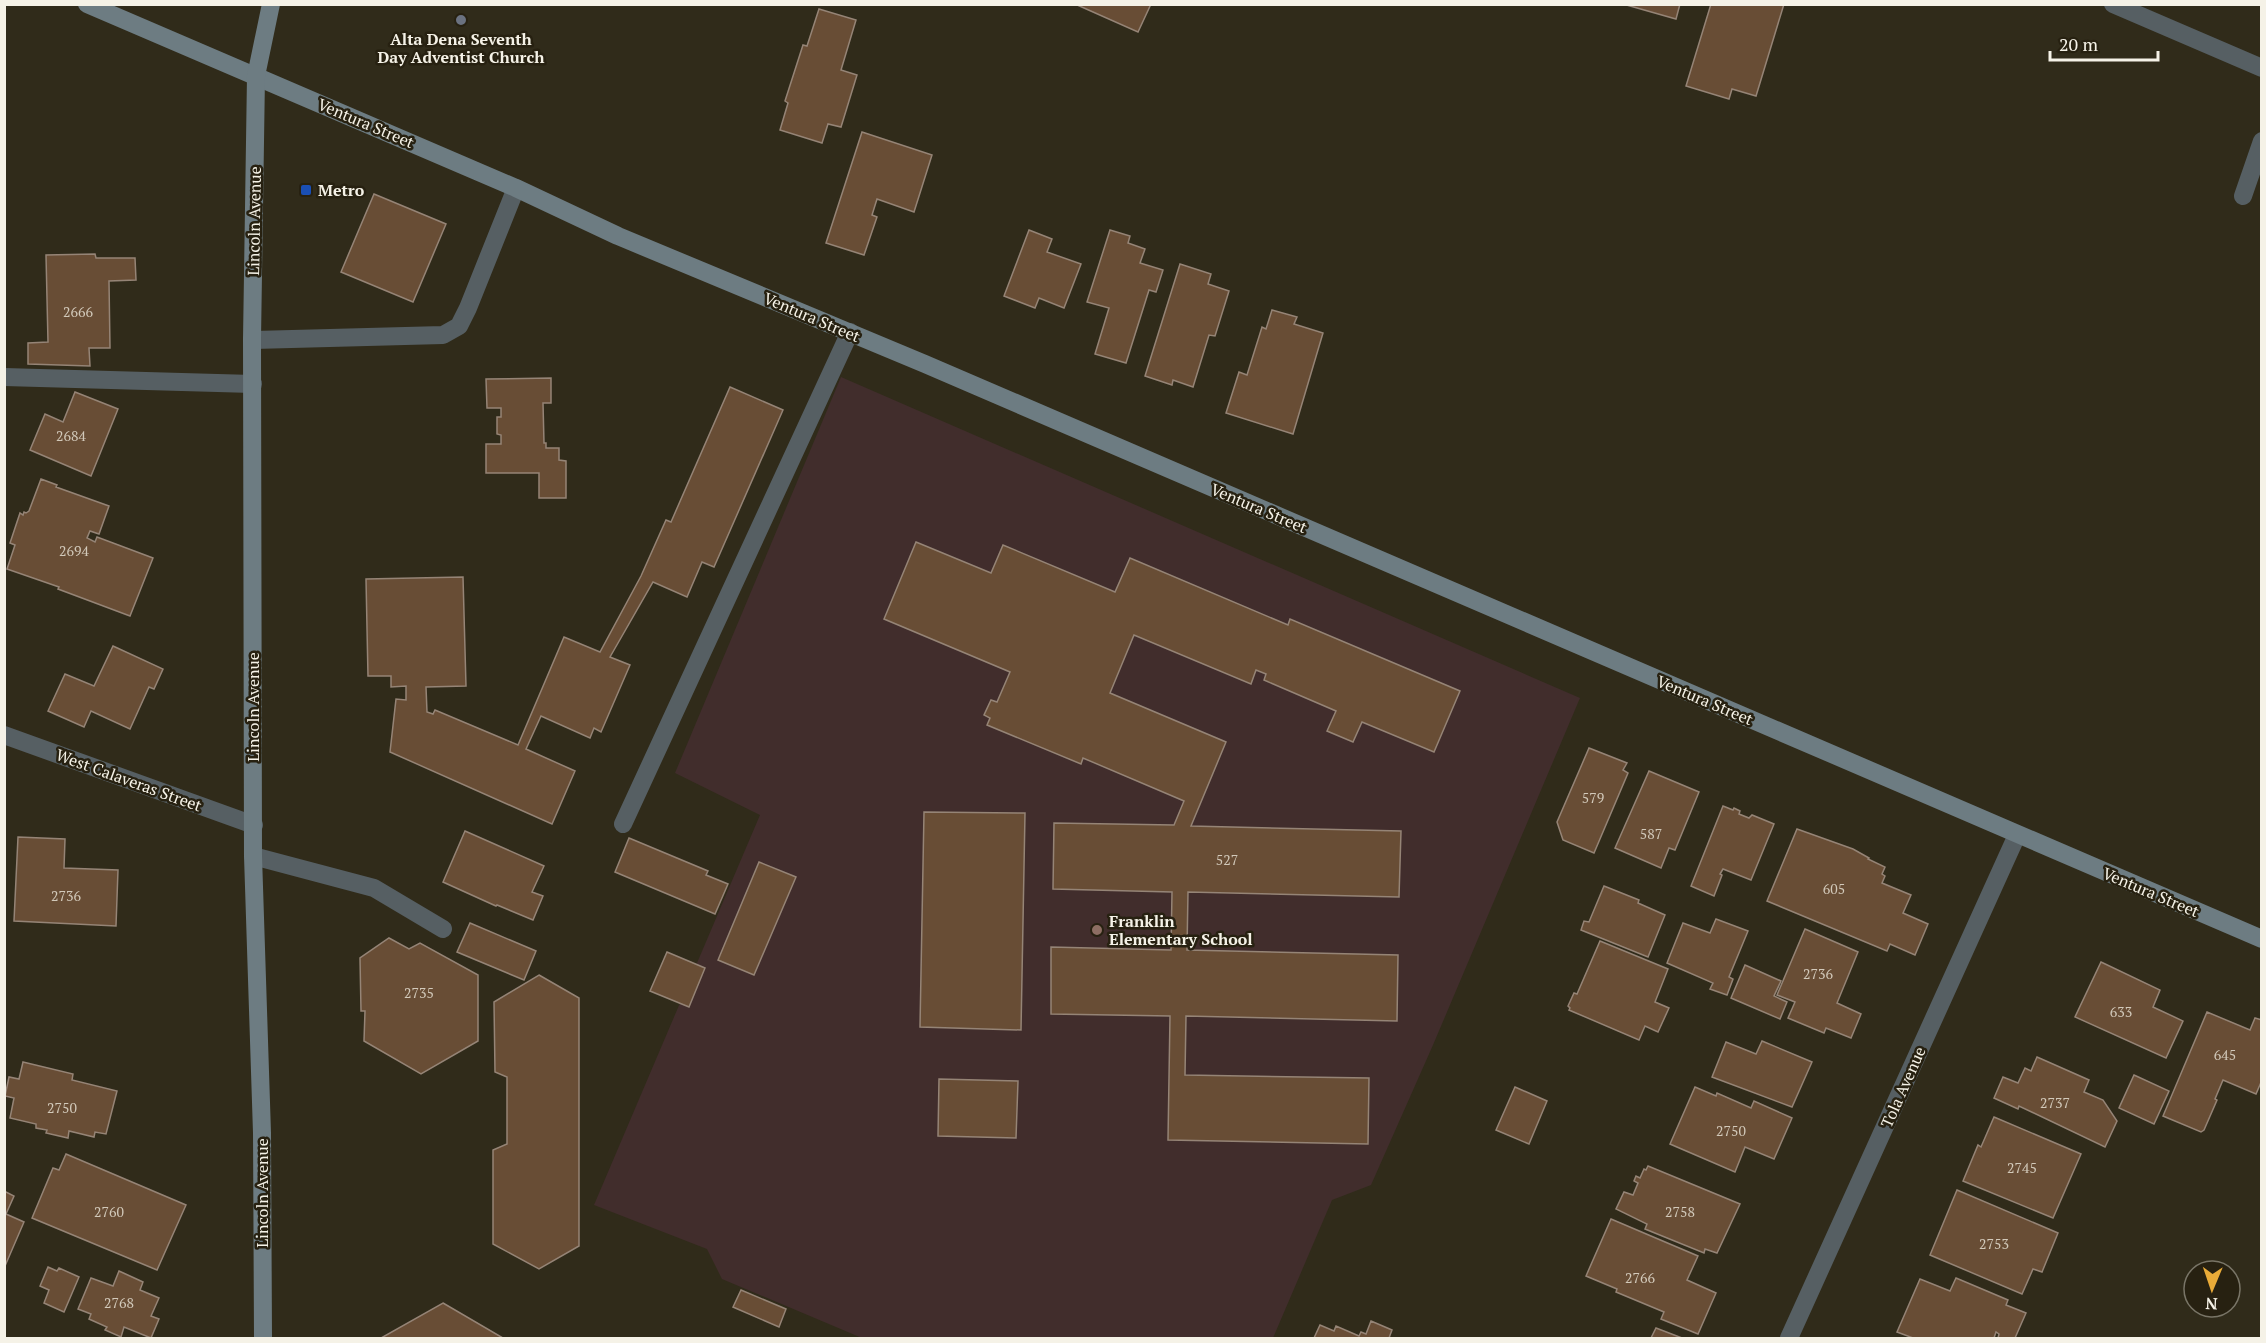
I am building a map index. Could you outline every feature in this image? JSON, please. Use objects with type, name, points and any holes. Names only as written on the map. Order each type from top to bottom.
[{"type":"street","name":"Ventura Street","points":[[87,4],[516,188],[618,236],[850,332],[2262,939]]},
{"type":"street","name":"Lincoln Avenue","points":[[264,1338],[262,1133],[254,856],[252,340],[256,76],[271,4]]},
{"type":"street","points":[[2113,4],[2262,68]]},
{"type":"street","points":[[2243,196],[2262,141]]},
{"type":"street","points":[[252,340],[443,335],[459,326],[516,188]]},
{"type":"street","points":[[623,824],[850,332]]},
{"type":"street","points":[[4,376],[253,384]]},
{"type":"street","name":"West Calaveras Street","points":[[4,735],[254,825]]},
{"type":"street","name":"Tola Avenue","points":[[1789,1338],[2017,835]]},
{"type":"street","points":[[254,856],[374,888],[443,929]]},
{"type":"shaded area","name":"Franklin Elementary School","points":[[841,377],[1580,698],[1371,1185],[1332,1200],[1273,1338],[862,1338],[722,1279],[707,1249],[594,1205],[760,815],[675,773]]},
{"type":"building","points":[[1075,4],[1151,4],[1138,32]]},
{"type":"building","points":[[1623,4],[1680,4],[1676,19]]},
{"type":"building","points":[[1711,4],[1784,4],[1756,96],[1732,89],[1729,99],[1686,86]]},
{"type":"building","points":[[819,9],[856,20],[841,70],[857,75],[841,127],[828,124],[822,143],[780,130],[788,103],[785,101],[803,45],[807,46]]},
{"type":"building","points":[[862,132],[932,155],[914,212],[877,199],[872,215],[877,217],[864,255],[826,243]]},
{"type":"building","points":[[374,194],[446,224],[413,302],[341,272]]},
{"type":"building","points":[[1029,230],[1052,239],[1047,252],[1081,264],[1064,308],[1039,298],[1035,308],[1004,296]]},
{"type":"building","points":[[1110,230],[1130,236],[1128,243],[1145,249],[1140,263],[1163,270],[1156,292],[1149,290],[1126,363],[1095,354],[1109,308],[1087,302]]},
{"type":"building","points":[[95,254],[96,258],[135,258],[136,280],[109,281],[110,348],[89,348],[90,366],[28,364],[28,343],[48,342],[46,255]]},
{"type":"building","points":[[1180,264],[1211,274],[1208,284],[1229,291],[1215,336],[1209,335],[1193,387],[1173,380],[1172,385],[1145,376]]},
{"type":"building","points":[[1272,310],[1297,317],[1294,324],[1323,333],[1293,434],[1226,413],[1239,372],[1247,375],[1262,327],[1266,329]]},
{"type":"building","points":[[551,378],[551,403],[543,403],[544,443],[546,443],[546,448],[559,448],[559,460],[566,461],[566,498],[539,498],[539,473],[486,473],[486,444],[501,444],[501,435],[497,434],[497,417],[501,417],[501,408],[487,408],[486,379]]},
{"type":"building","points":[[730,387],[783,410],[714,567],[702,562],[687,597],[653,582],[610,657],[630,665],[601,732],[594,728],[590,738],[541,716],[526,749],[575,771],[552,824],[390,752],[396,699],[406,700],[406,686],[391,687],[391,676],[368,676],[366,579],[463,577],[466,686],[426,687],[427,712],[433,714],[435,710],[518,745],[564,637],[600,652],[641,576],[666,520],[671,522]]},
{"type":"building","points":[[75,392],[118,409],[91,476],[30,450],[45,414],[63,422]]},
{"type":"building","points":[[41,479],[57,485],[56,487],[109,506],[99,534],[90,531],[87,538],[95,542],[97,537],[153,558],[130,616],[7,569],[15,545],[10,543],[20,513],[23,515],[24,512],[29,511]]},
{"type":"building","points":[[916,542],[991,573],[1003,545],[1115,592],[1130,558],[1288,625],[1290,619],[1460,691],[1434,752],[1362,722],[1353,742],[1327,731],[1336,711],[1264,680],[1266,674],[1256,670],[1251,684],[1134,635],[1110,693],[1226,742],[1191,826],[1401,831],[1399,897],[1188,892],[1187,950],[1398,955],[1397,1021],[1186,1016],[1185,1075],[1369,1078],[1368,1144],[1168,1140],[1170,1016],[1051,1014],[1051,947],[1171,950],[1172,892],[1053,889],[1054,823],[1174,825],[1184,801],[1083,758],[1081,764],[987,725],[990,718],[984,715],[991,700],[997,702],[1010,672],[884,619]]},
{"type":"building","points":[[113,646],[163,669],[154,689],[149,687],[130,729],[91,711],[84,727],[48,711],[65,674],[94,686]]},
{"type":"building","points":[[1589,748],[1627,763],[1623,770],[1628,773],[1594,853],[1563,840],[1557,822]]},
{"type":"building","points":[[1649,771],[1699,792],[1675,850],[1669,848],[1661,868],[1615,848]]},
{"type":"building","points":[[1723,806],[1733,810],[1734,808],[1740,811],[1739,814],[1749,818],[1752,815],[1774,824],[1751,880],[1723,869],[1714,896],[1691,886]]},
{"type":"building","points":[[924,812],[1025,813],[1021,1030],[920,1027]]},
{"type":"building","points":[[1797,829],[1853,849],[1885,867],[1882,883],[1911,895],[1903,913],[1928,924],[1915,955],[1890,944],[1887,951],[1767,901]]},
{"type":"building","points":[[465,831],[544,866],[532,892],[543,896],[533,920],[443,882]]},
{"type":"building","points":[[18,837],[65,839],[64,868],[118,870],[116,926],[14,921]]},
{"type":"building","points":[[629,838],[708,871],[706,875],[728,884],[715,914],[615,872]]},
{"type":"building","points":[[759,862],[796,877],[754,975],[718,960]]},
{"type":"building","points":[[1604,886],[1639,900],[1638,903],[1665,915],[1648,957],[1581,930],[1584,921],[1589,922]]},
{"type":"building","points":[[1716,919],[1748,931],[1729,977],[1733,979],[1727,995],[1710,989],[1713,983],[1667,963],[1683,923],[1710,933]]},
{"type":"building","points":[[470,923],[536,951],[524,980],[457,952]]},
{"type":"building","points":[[1805,929],[1858,952],[1837,1003],[1861,1014],[1851,1038],[1826,1028],[1824,1033],[1788,1018],[1795,1002],[1777,995]]},
{"type":"building","points":[[389,938],[409,949],[420,943],[478,975],[478,1041],[421,1074],[364,1041],[365,1011],[361,1011],[360,958]]},
{"type":"building","points":[[1600,941],[1668,969],[1655,1002],[1669,1008],[1658,1032],[1645,1026],[1639,1040],[1569,1010],[1568,1006],[1574,993],[1577,994]]},
{"type":"building","points":[[667,952],[705,968],[689,1007],[650,991]]},
{"type":"building","points":[[2101,962],[2160,990],[2153,1007],[2183,1021],[2166,1058],[2075,1017]]},
{"type":"building","points":[[1745,965],[1781,981],[1774,996],[1787,1002],[1780,1019],[1731,998]]},
{"type":"building","points":[[539,975],[579,998],[579,1246],[539,1269],[493,1244],[493,1150],[507,1144],[507,1077],[495,1072],[494,1002]]},
{"type":"building","points":[[2207,1012],[2250,1030],[2255,1018],[2262,1020],[2262,1080],[2256,1094],[2223,1080],[2215,1099],[2217,1100],[2201,1132],[2163,1116]]},
{"type":"building","points":[[1762,1041],[1812,1062],[1792,1107],[1712,1077],[1726,1042],[1756,1054]]},
{"type":"building","points":[[2037,1057],[2089,1080],[2084,1092],[2103,1100],[2117,1121],[2105,1147],[2019,1106],[2018,1109],[1994,1098],[2003,1077],[2018,1083],[2025,1068],[2031,1071]]},
{"type":"building","points":[[23,1062],[73,1074],[72,1080],[117,1091],[106,1134],[95,1132],[94,1137],[69,1131],[68,1138],[46,1133],[47,1130],[36,1128],[36,1124],[10,1118],[14,1098],[5,1096],[9,1077],[19,1079]]},
{"type":"building","points":[[2134,1075],[2169,1091],[2154,1124],[2119,1108]]},
{"type":"building","points":[[939,1079],[1018,1081],[1016,1138],[938,1136]]},
{"type":"building","points":[[1515,1087],[1547,1101],[1529,1144],[1496,1130]]},
{"type":"building","points":[[1695,1087],[1716,1096],[1717,1093],[1751,1108],[1754,1101],[1792,1118],[1774,1159],[1745,1147],[1735,1172],[1670,1144]]},
{"type":"building","points":[[1994,1117],[2081,1154],[2053,1218],[1963,1181],[1978,1145],[1981,1147]]},
{"type":"building","points":[[66,1154],[186,1205],[157,1270],[32,1218],[53,1168],[59,1170]]},
{"type":"building","points":[[1648,1166],[1740,1204],[1717,1253],[1705,1249],[1704,1253],[1645,1229],[1647,1224],[1616,1209],[1624,1192],[1633,1195],[1638,1183],[1634,1181],[1636,1176],[1640,1178]]},
{"type":"building","points":[[1957,1190],[2058,1233],[2042,1272],[2033,1269],[2022,1294],[1930,1255]]},
{"type":"building","points":[[4,1191],[14,1196],[6,1214],[24,1222],[5,1266]]},
{"type":"building","points":[[1611,1219],[1698,1256],[1687,1280],[1716,1293],[1698,1334],[1661,1319],[1664,1312],[1616,1292],[1617,1289],[1586,1276]]},
{"type":"building","points":[[48,1267],[57,1271],[59,1268],[79,1277],[64,1312],[44,1303],[49,1290],[40,1286]]},
{"type":"building","points":[[119,1271],[143,1282],[140,1290],[159,1298],[151,1316],[159,1319],[151,1338],[124,1327],[121,1337],[105,1330],[107,1327],[89,1319],[91,1314],[78,1309],[91,1278],[113,1286]]},
{"type":"building","points":[[1956,1278],[2008,1300],[2006,1305],[2026,1313],[2015,1338],[1998,1338],[1999,1334],[1996,1332],[1994,1338],[1913,1338],[1897,1332],[1920,1279],[1950,1291]]},
{"type":"building","points":[[741,1290],[786,1309],[779,1327],[733,1307]]},
{"type":"building","points":[[443,1303],[503,1338],[381,1338]]},
{"type":"building","points":[[1371,1321],[1392,1330],[1389,1338],[1314,1338],[1320,1325],[1334,1331],[1336,1326],[1359,1336],[1361,1332],[1366,1334]]},
{"type":"building","points":[[1656,1328],[1682,1338],[1651,1338]]},
{"type":"place","name":"Alta Dena Seventh Day Adventist Church","points":[[461,20]]},
{"type":"place","name":"Metro","points":[[306,190]]},
{"type":"place","name":"Franklin Elementary School","points":[[1097,930]]}]
